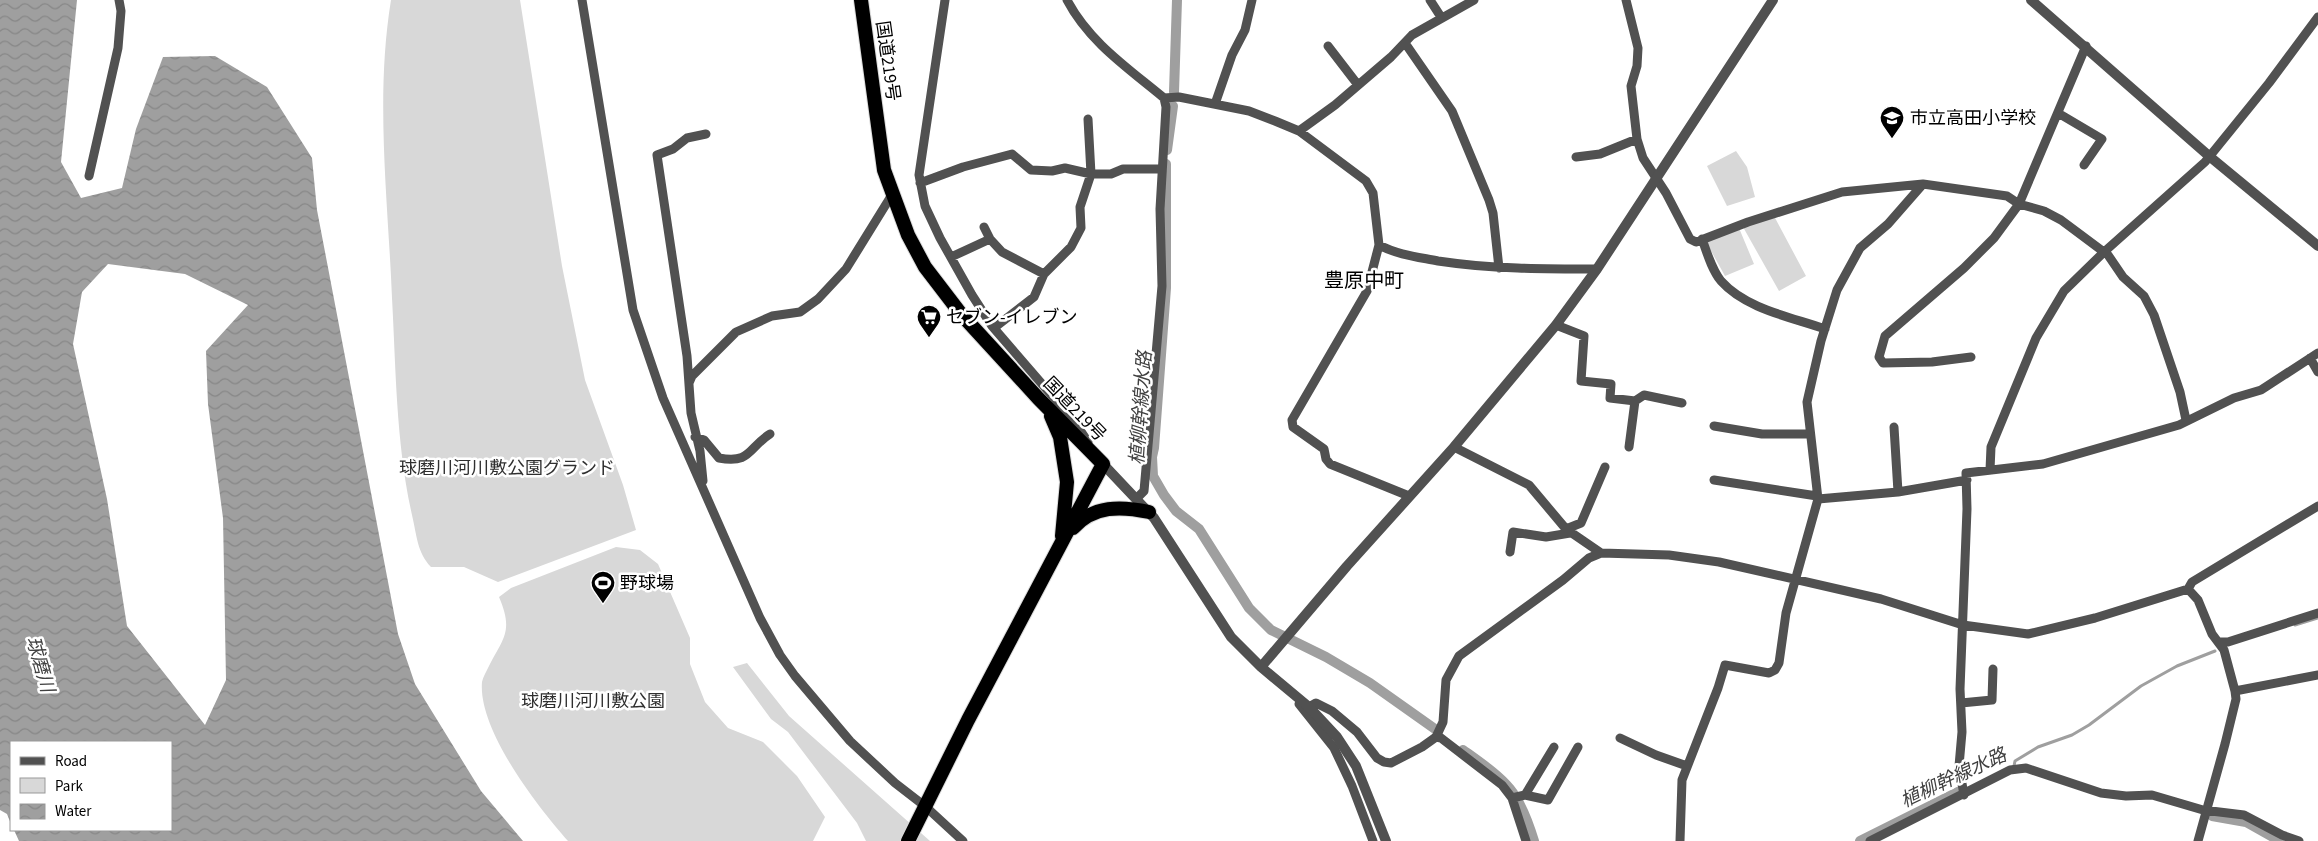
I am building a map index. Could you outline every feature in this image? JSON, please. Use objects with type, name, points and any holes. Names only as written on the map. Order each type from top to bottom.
[{"type":"highway","name":"国道219号","points":[[860,0],[884,170],[908,235],[925,266],[961,314],[1048,409],[1103,464],[968,720],[908,841]]},
{"type":"highway","points":[[1048,409],[1060,437],[1067,482],[1062,542]]},
{"type":"highway","points":[[1062,542],[1087,516],[1105,508],[1125,507],[1149,512]]},
{"type":"street","points":[[89,176],[118,48],[120,0]]},
{"type":"street","points":[[582,0],[633,310],[663,398],[760,618],[785,662],[850,741],[923,811],[963,841]]},
{"type":"street","points":[[946,0],[919,175],[926,206],[951,257],[972,295],[994,328],[1074,421],[1103,464],[1149,512],[1231,637],[1261,667],[1309,707],[1337,737],[1356,766],[1386,841]]},
{"type":"street","points":[[1067,0],[1078,21],[1111,56],[1164,98],[1166,107],[1162,169],[1162,286],[1159,338],[1144,491],[1137,498]]},
{"type":"street","points":[[1215,104],[1232,55],[1245,30],[1252,0]]},
{"type":"street","points":[[1430,0],[1441,17]]},
{"type":"street","points":[[1299,131],[1391,58],[1412,35],[1474,0]]},
{"type":"street","points":[[1626,0],[1638,48],[1637,66],[1631,86],[1637,140],[1643,158],[1656,181],[1666,193],[1690,239],[1696,242],[1748,222],[1842,192],[1923,184],[2008,196],[2019,204],[2044,211],[2061,220],[2104,252],[2132,287],[2144,296],[2154,315],[2180,392],[2186,420]]},
{"type":"street","points":[[1261,667],[1409,496],[1454,448],[1556,325],[1597,269],[1656,181],[1773,0]]},
{"type":"street","points":[[2031,0],[2086,46],[2209,156],[2318,246]]},
{"type":"street","points":[[1990,470],[1991,447],[2036,338],[2064,291],[2209,156],[2269,84],[2318,17]]},
{"type":"street","points":[[1405,43],[1452,111],[1493,213],[1499,268]]},
{"type":"street","points":[[1328,46],[1358,86]]},
{"type":"street","points":[[1972,357],[1932,362],[1883,363],[1879,357],[1885,336],[1964,268],[1994,238],[2019,204],[2086,46]]},
{"type":"street","points":[[1164,98],[1178,97],[1249,111],[1299,131],[1366,181],[1373,193],[1379,245],[1365,296],[1292,420],[1293,428],[1324,449],[1326,459],[1330,464],[1409,496]]},
{"type":"street","points":[[2058,113],[2102,139],[2084,165]]},
{"type":"street","points":[[994,328],[1034,298],[1044,274],[1070,247],[1081,228],[1080,207],[1091,174],[1088,119]]},
{"type":"street","points":[[704,491],[700,451],[695,438],[690,413],[687,356],[657,155],[680,144],[687,138],[706,134]]},
{"type":"street","points":[[1576,157],[1600,154],[1637,140]]},
{"type":"street","points":[[920,183],[963,167],[1012,154],[1031,170],[1052,171],[1065,168],[1091,174],[1111,174],[1123,169],[1162,169]]},
{"type":"street","points":[[1680,841],[1680,792],[1687,766],[1718,688],[1725,664],[1769,673],[1775,670],[1779,663],[1786,613],[1818,497],[1807,402],[1837,290],[1860,248],[1888,224],[1923,184]]},
{"type":"street","points":[[689,383],[692,376],[736,332],[772,316],[800,312],[818,299],[846,269],[893,193]]},
{"type":"street","points":[[984,227],[990,239],[1002,252],[1044,274]]},
{"type":"street","points":[[951,257],[990,239]]},
{"type":"street","points":[[1702,240],[1720,280],[1736,295],[1762,307],[1825,330]]},
{"type":"street","points":[[1379,245],[1406,256],[1499,268],[1597,269]]},
{"type":"street","points":[[1556,325],[1584,336],[1581,381],[1611,384],[1610,398],[1635,401],[1644,395],[1682,403]]},
{"type":"street","points":[[1963,791],[1959,766],[1962,732],[1966,473],[2044,464],[2179,425],[2234,398],[2261,390],[2318,352]]},
{"type":"street","points":[[2310,358],[2318,372]]},
{"type":"street","points":[[1629,447],[1635,401]]},
{"type":"street","points":[[1714,426],[1762,434],[1810,434]]},
{"type":"street","points":[[1894,427],[1898,492]]},
{"type":"street","points":[[695,438],[704,440],[719,458],[731,460],[744,458],[754,451],[760,441],[770,434]]},
{"type":"street","points":[[1454,448],[1530,485],[1568,531],[1601,553]]},
{"type":"street","points":[[1510,552],[1513,532],[1546,538],[1568,531],[1582,523],[1605,467]]},
{"type":"street","points":[[1714,480],[1818,497],[1898,492],[1967,480]]},
{"type":"street","points":[[1309,707],[1316,703],[1332,711],[1357,732],[1377,758],[1384,762],[1391,763],[1422,747],[1436,737],[1443,722],[1446,680],[1459,656],[1563,580],[1589,558],[1601,553],[1696,558],[1881,599],[1963,624],[2028,634],[2095,618],[2188,589],[2192,582],[2318,506]]},
{"type":"street","points":[[2188,589],[2198,600],[2212,634],[2220,642],[2236,691],[2236,699],[2198,841]]},
{"type":"street","points":[[2220,642],[2228,642],[2318,613]]},
{"type":"street","points":[[1961,703],[1992,700],[1993,668]]},
{"type":"street","points":[[2236,691],[2318,675]]},
{"type":"street","points":[[1288,691],[1334,748],[1352,786],[1373,841]]},
{"type":"street","points":[[1436,737],[1441,738],[1518,797],[1548,800],[1578,747]]},
{"type":"street","points":[[1620,738],[1656,755],[1687,766]]},
{"type":"street","points":[[1526,841],[1518,797],[1554,747]]},
{"type":"street","points":[[1870,841],[1963,791],[2010,770],[2026,768],[2101,793],[2126,796],[2152,794],[2208,809],[2244,815],[2282,835],[2299,841]]},
{"type":"green space","name":"球磨川河川敷公園グランド","points":[[391,0],[520,0],[562,266],[585,380],[623,485],[636,530],[498,582],[464,567],[431,567],[423,556],[418,543],[407,488],[398,407],[384,149],[384,74]]},
{"type":"green space","points":[[1736,151],[1747,167],[1755,197],[1727,206],[1707,166]]},
{"type":"green space","points":[[1774,216],[1806,276],[1779,291],[1743,227]]},
{"type":"green space","points":[[1739,228],[1754,264],[1725,276],[1705,240]]},
{"type":"green space","name":"球磨川河川敷公園","points":[[616,547],[640,550],[658,564],[690,638],[690,664],[705,702],[728,728],[763,742],[797,776],[825,817],[813,841],[568,841],[526,788],[499,744],[489,722],[483,701],[482,680],[505,634],[506,619],[499,597],[511,588]]},
{"type":"green space","points":[[747,663],[789,716],[930,841],[866,841],[857,823],[788,732],[771,719],[733,667]]},
{"type":"water","name":"球磨川","points":[[0,0],[77,0],[61,162],[81,198],[122,188],[136,129],[163,57],[215,56],[267,87],[312,158],[317,210],[398,634],[415,684],[481,791],[523,841],[19,841],[14,831],[172,831],[172,741],[10,741],[10,822],[7,814],[0,810]],"holes":[[[108,264],[185,274],[248,305],[206,351],[208,404],[223,518],[226,680],[205,725],[127,626],[107,499],[73,344],[82,292]]]},
{"type":"waterway","name":"植柳幹線水路","points":[[1174,92],[1177,0]]},
{"type":"waterway","name":"植柳幹線水路","points":[[1167,150],[1173,106]]},
{"type":"waterway","name":"植柳幹線水路","points":[[1166,164],[1166,288],[1152,457],[1153,476],[1176,511],[1199,529],[1249,608],[1271,630],[1326,657],[1370,683],[1435,729]]},
{"type":"waterway","points":[[2295,625],[2318,618]]},
{"type":"waterway","points":[[2014,766],[2015,761],[2038,747],[2072,735],[2089,725],[2141,686],[2177,666],[2215,651]]},
{"type":"waterway","name":"植柳幹線水路","points":[[1463,750],[1509,787],[1522,809],[1534,841]]},
{"type":"waterway","name":"植柳幹線水路","points":[[1860,841],[1960,791]]},
{"type":"waterway","name":"植柳幹線水路","points":[[2212,816],[2246,822],[2280,841]]},
{"type":"place","name":"市立高田小学校","points":[[1892,139]]},
{"type":"place","name":"セブン-イレブン","points":[[929,338]]},
{"type":"place","name":"野球場","points":[[603,604]]},
{"type":"district","name":"豊原中町","points":[[1364,280]]}]
